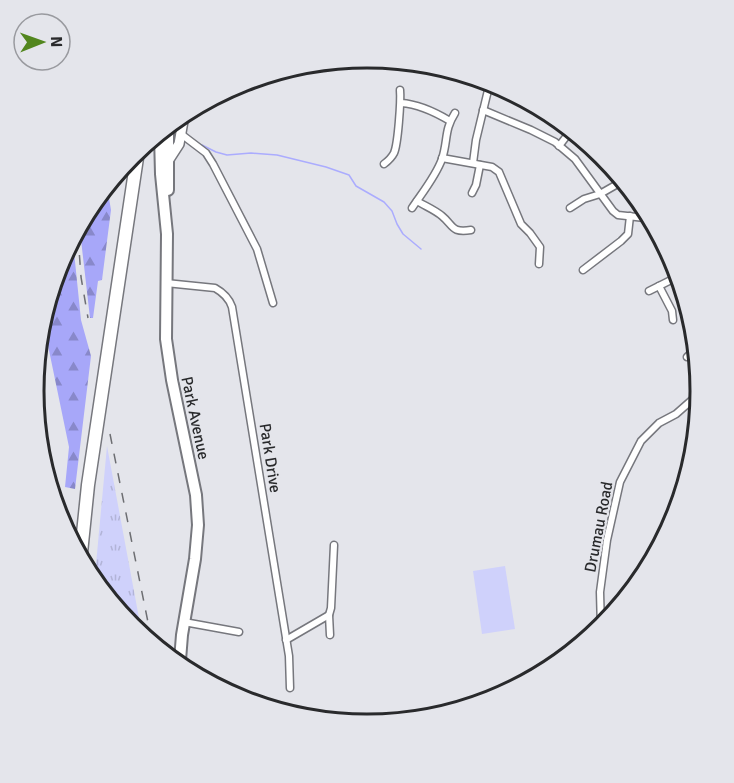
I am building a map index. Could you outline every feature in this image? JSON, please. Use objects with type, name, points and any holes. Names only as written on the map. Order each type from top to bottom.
[{"type":"highway","points":[[82,544],[88,485],[136,165]]},
{"type":"highway","points":[[75,531],[126,176]]},
{"type":"main road","points":[[164,159],[177,148],[182,126]]},
{"type":"main road","points":[[169,144],[177,140],[181,134]]},
{"type":"main road","name":"Park Avenue","points":[[168,136],[169,144],[164,159],[162,194],[166,220],[166,331],[168,354],[196,495],[198,525],[180,655]]},
{"type":"main road","points":[[161,142],[164,159]]},
{"type":"street","points":[[384,164],[393,155],[396,147],[401,103],[400,90]]},
{"type":"street","points":[[472,193],[476,185],[476,140],[488,92]]},
{"type":"street","points":[[401,103],[436,112],[450,121]]},
{"type":"street","points":[[483,110],[531,130],[559,146],[575,159],[613,211],[618,215],[639,217]]},
{"type":"street","points":[[412,208],[442,158],[447,130],[455,113]]},
{"type":"street","points":[[181,134],[206,153],[213,164],[257,249],[273,303]]},
{"type":"street","points":[[559,146],[566,137]]},
{"type":"street","points":[[442,158],[492,167],[499,172],[520,224],[530,232],[540,247],[539,264]]},
{"type":"street","points":[[570,208],[616,185]]},
{"type":"street","points":[[417,201],[444,217],[451,228],[471,230]]},
{"type":"street","points":[[584,270],[628,234],[630,216]]},
{"type":"street","points":[[649,291],[670,280]]},
{"type":"street","name":"Park Drive","points":[[166,283],[215,288],[227,297],[232,307],[289,656],[290,687]]},
{"type":"street","points":[[659,286],[672,311],[673,320]]},
{"type":"street","name":"Drumau Road","points":[[601,615],[600,592],[607,540],[620,482],[640,441],[659,423],[676,414],[690,402]]},
{"type":"street","points":[[330,635],[329,615],[334,545]]},
{"type":"street","points":[[286,640],[329,615]]},
{"type":"street","points":[[184,622],[239,632]]},
{"type":"green space","points":[[110,195],[111,210],[102,280],[98,281],[93,318],[90,318],[81,241]]},
{"type":"green space","points":[[74,254],[81,320],[91,356],[75,489],[65,487],[69,447],[47,342],[61,288]]},
{"type":"green space","points":[[107,446],[140,622],[110,588],[96,567]]},
{"type":"green space","points":[[505,566],[515,629],[482,634],[473,571]]},
{"type":"waterway","points":[[202,145],[227,155],[251,153],[277,155],[349,175],[356,186],[384,202],[392,211],[403,234],[421,249]]},
{"type":"railway","points":[[79,245],[88,318]]},
{"type":"railway","points":[[110,434],[150,631]]}]
